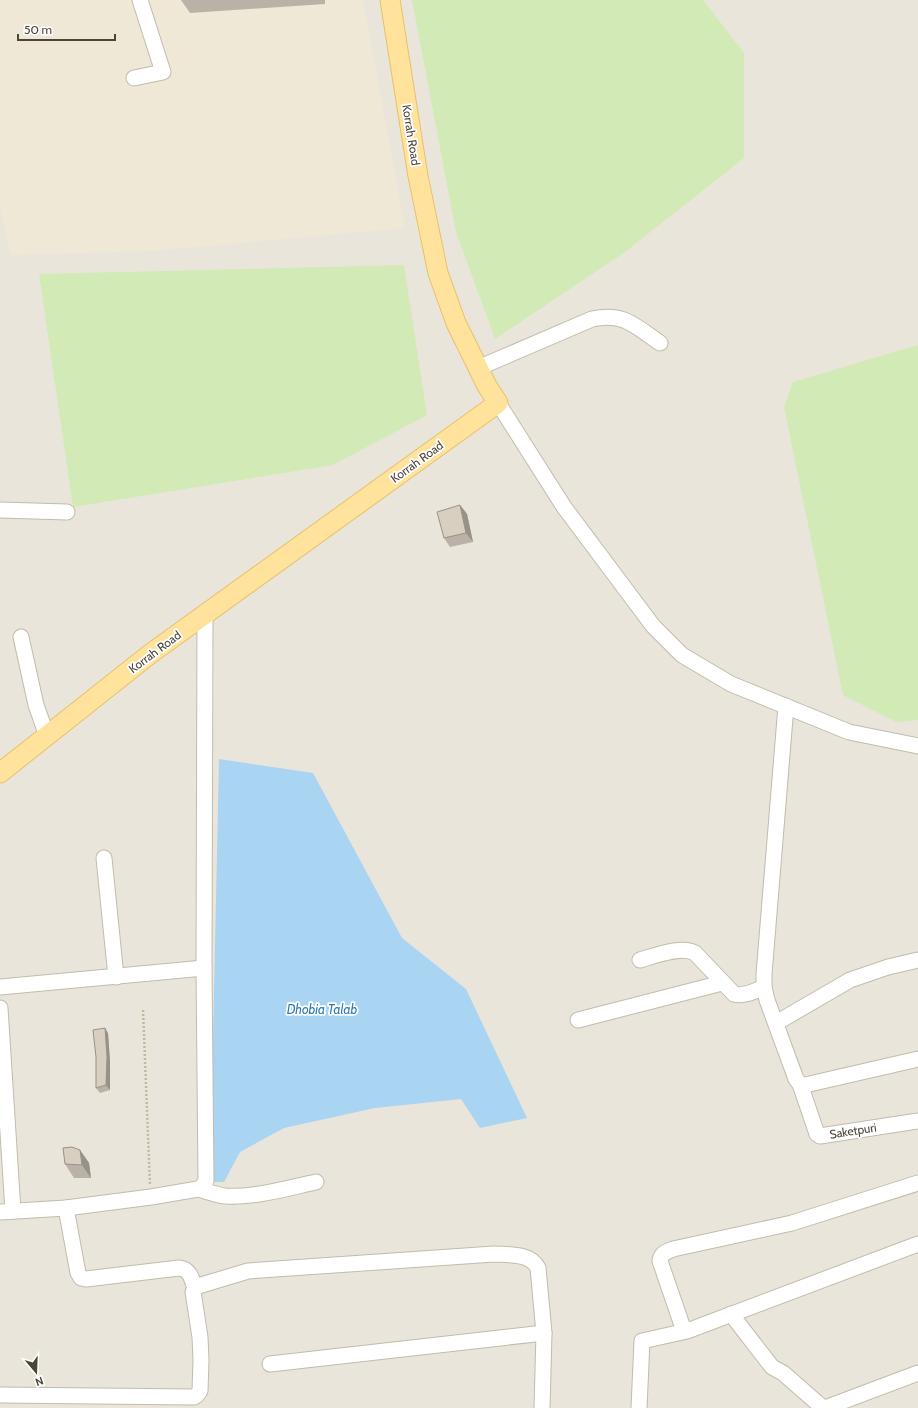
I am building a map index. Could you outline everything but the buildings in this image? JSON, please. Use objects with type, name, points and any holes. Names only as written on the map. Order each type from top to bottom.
[{"type":"main road","name":"Korrah Road","points":[[0,774],[150,654],[498,403],[487,386],[456,323],[438,273],[418,176],[390,0]]},
{"type":"street","points":[[134,78],[163,72],[140,0]]},
{"type":"street","points":[[478,368],[592,319],[603,316],[621,318],[660,343]]},
{"type":"street","points":[[498,403],[564,507],[653,626],[682,655],[731,684],[849,732],[918,746]]},
{"type":"street","points":[[0,510],[67,512]]},
{"type":"street","points":[[198,1189],[204,1184],[206,1177],[204,968],[204,615]]},
{"type":"street","points":[[21,637],[36,705],[48,736]]},
{"type":"street","points":[[786,706],[764,987],[767,1000],[796,1079],[800,1084],[805,1085],[918,1059]]},
{"type":"street","points":[[104,858],[116,977]]},
{"type":"street","points":[[640,960],[681,950],[690,950],[695,952],[729,990],[738,995],[746,994],[764,987]]},
{"type":"street","points":[[776,1023],[850,980],[888,967],[918,960]]},
{"type":"street","points":[[0,987],[204,968]]},
{"type":"street","points":[[578,1020],[722,983]]},
{"type":"street","points":[[0,1008],[7,1212],[66,1208],[151,1197],[198,1189],[224,1196],[234,1196],[263,1193],[316,1182]]},
{"type":"street","name":"Saketpuri","points":[[800,1084],[817,1134],[820,1136],[918,1121]]},
{"type":"street","points":[[684,1331],[660,1261],[663,1253],[674,1249],[792,1223],[918,1183]]},
{"type":"street","points":[[0,1396],[196,1397],[200,1391],[202,1360],[200,1337],[193,1292],[195,1288],[189,1273],[185,1269],[179,1268],[81,1278],[78,1274],[66,1208]]},
{"type":"street","points":[[639,1408],[642,1341],[684,1331],[918,1244]]},
{"type":"street","points":[[195,1288],[205,1283],[248,1271],[494,1254],[529,1258],[535,1262],[538,1268],[544,1333],[542,1408]]},
{"type":"street","points":[[731,1314],[772,1368],[783,1373],[824,1408],[918,1373]]},
{"type":"street","points":[[270,1364],[544,1333]]},
{"type":"path","points":[[143,1010],[151,1197]]},
{"type":"shaded area","points":[[0,0],[918,0],[918,1408],[0,1408]]},
{"type":"shaded area","points":[[0,0],[363,0],[405,228],[152,251],[11,255],[0,208]]},
{"type":"green space","points":[[412,0],[703,0],[744,53],[744,158],[625,252],[495,339],[456,232]]},
{"type":"green space","points":[[404,265],[427,415],[333,465],[73,507],[39,274]]},
{"type":"green space","points":[[918,345],[918,720],[896,722],[843,695],[784,407],[793,382]]},
{"type":"water","name":"Dhobia Talab","points":[[219,759],[313,773],[402,938],[466,989],[527,1118],[480,1128],[461,1099],[375,1108],[284,1128],[240,1152],[224,1182],[210,1182]]}]
